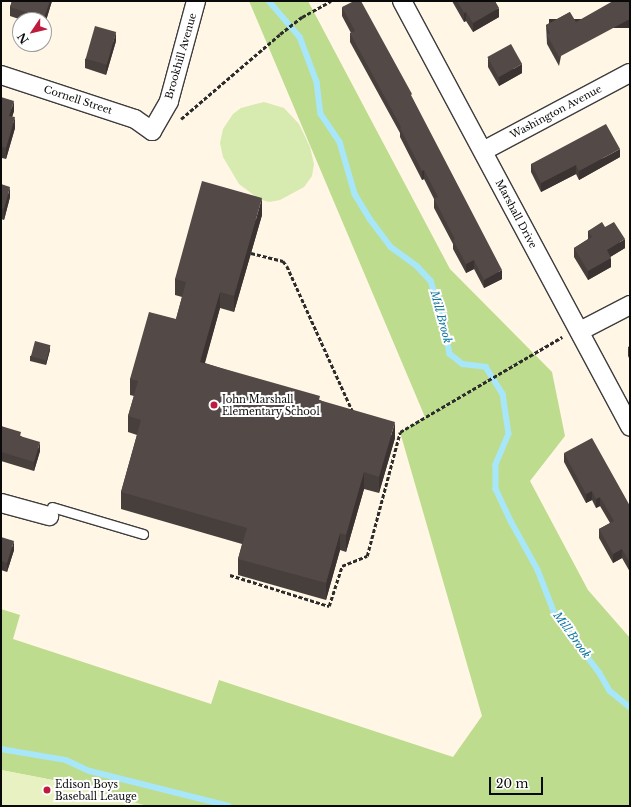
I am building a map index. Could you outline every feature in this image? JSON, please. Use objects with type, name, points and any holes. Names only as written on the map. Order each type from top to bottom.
[{"type":"street","name":"Brookhill Avenue","points":[[152,131],[169,101],[196,1]]},
{"type":"street","name":"Marshall Drive","points":[[402,1],[580,331],[630,427]]},
{"type":"street","name":"Washington Avenue","points":[[482,151],[630,73]]},
{"type":"street","name":"Cornell Street","points":[[1,75],[135,119],[152,131]]},
{"type":"street","points":[[580,331],[630,304]]},
{"type":"street","points":[[1,502],[51,512]]},
{"type":"lane","points":[[51,512],[143,534]]},
{"type":"path","points":[[178,121],[280,34],[302,17],[331,1]]},
{"type":"path","points":[[251,253],[283,261],[287,266],[353,413]]},
{"type":"path","points":[[230,575],[329,606],[342,566],[367,556],[400,432],[562,337]]},
{"type":"path","points":[[393,430],[400,432]]},
{"type":"green space","points":[[249,1],[308,1],[450,269],[552,372],[565,436],[530,481],[588,590],[630,638],[630,806],[147,806],[63,782],[1,770],[1,609],[20,615],[13,639],[211,704],[219,680],[453,757],[482,716],[400,432],[425,417]]},
{"type":"green space","points":[[264,102],[284,108],[299,124],[310,147],[314,164],[312,176],[304,187],[280,200],[269,202],[259,199],[239,184],[223,157],[220,143],[223,129],[233,114],[241,108]]},
{"type":"green space","name":"Edison Boys Baseball Leauge","points":[[1,770],[63,782],[147,806],[1,806]]},
{"type":"building","points":[[12,1],[50,1],[46,12],[25,12],[10,7]]},
{"type":"building","points":[[354,1],[361,1],[412,94],[411,95],[502,270],[484,280],[474,260],[466,264],[434,199],[438,197],[424,170],[422,171],[400,128],[401,127],[350,33],[355,31],[342,7]]},
{"type":"building","points":[[457,1],[495,1],[499,8],[473,23],[466,12],[464,13]]},
{"type":"building","points":[[613,1],[630,1],[630,19],[559,57],[547,35],[550,33],[546,25],[570,12],[576,22]]},
{"type":"building","points":[[95,26],[116,32],[107,65],[86,59]]},
{"type":"building","points":[[511,44],[522,64],[499,77],[487,57]]},
{"type":"building","points":[[1,97],[14,101],[9,116],[15,117],[6,148],[2,147],[1,152]]},
{"type":"building","points":[[606,124],[620,149],[579,171],[576,165],[541,183],[531,164]]},
{"type":"building","name":"John Marshall Elementary School","points":[[202,181],[262,198],[234,296],[220,292],[200,362],[320,396],[319,400],[395,422],[379,477],[364,472],[346,535],[340,533],[326,583],[238,559],[247,528],[121,492],[141,420],[128,416],[138,381],[130,379],[149,312],[176,319],[186,282],[175,279]]},
{"type":"building","points":[[1,184],[10,187],[4,209],[1,208]]},
{"type":"building","points":[[602,222],[605,227],[614,222],[625,239],[607,250],[611,258],[588,271],[574,248],[592,237],[588,231]]},
{"type":"building","points":[[35,341],[50,345],[46,361],[31,356]]},
{"type":"building","points":[[1,426],[21,432],[20,436],[40,442],[34,462],[1,452]]},
{"type":"building","points":[[592,438],[630,506],[630,563],[622,549],[613,554],[599,529],[614,521],[600,497],[596,499],[592,491],[586,494],[564,453]]},
{"type":"building","points":[[1,537],[14,541],[7,563],[1,561]]},
{"type":"waterway","name":"Mill Brook","points":[[269,1],[300,37],[317,82],[321,114],[340,142],[355,194],[370,219],[391,247],[417,266],[431,281],[440,308],[450,354],[463,364],[486,367],[503,394],[509,434],[496,465],[496,489],[511,521],[538,570],[555,614],[599,672],[610,691],[630,707]]},
{"type":"waterway","points":[[1,749],[66,760],[90,771],[229,806]]},
{"type":"place","name":"John Marshall Elementary School","points":[[214,405]]},
{"type":"place","name":"Edison Boys Baseball Leauge","points":[[47,790]]}]
